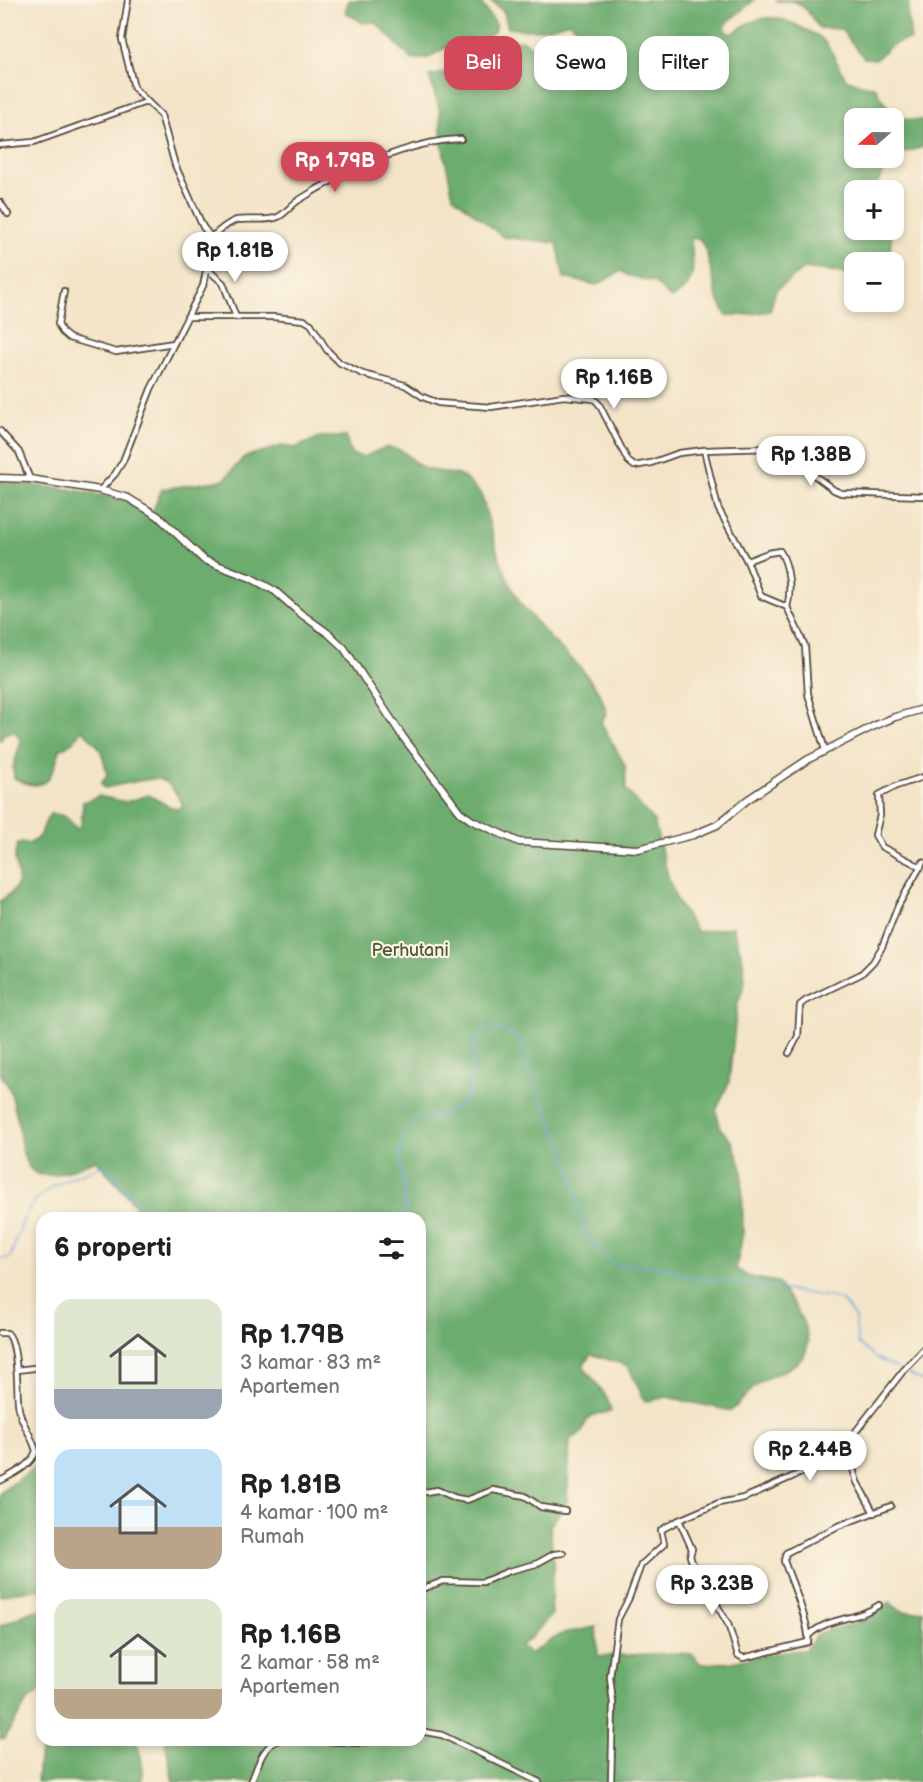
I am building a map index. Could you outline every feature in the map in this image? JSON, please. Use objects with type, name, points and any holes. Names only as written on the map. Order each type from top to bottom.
[{"type":"street","points":[[128,0],[122,39],[134,88],[161,115],[174,165],[202,227],[211,237]]},
{"type":"street","points":[[0,145],[34,142],[146,102]]},
{"type":"street","points":[[100,490],[115,474],[123,461],[151,389],[203,286],[211,237],[234,220],[277,217],[297,201],[359,168],[437,141],[461,139]]},
{"type":"street","points":[[0,202],[8,214]]},
{"type":"street","points":[[207,269],[223,283],[236,316]]},
{"type":"street","points":[[64,291],[58,324],[62,333],[69,338],[117,352],[174,343]]},
{"type":"street","points":[[187,317],[236,316],[308,321],[327,350],[340,363],[363,374],[405,385],[423,398],[438,403],[491,407],[552,396],[594,399],[601,408],[628,461],[634,466],[651,463],[679,453],[775,448],[841,493],[923,496]]},
{"type":"street","points":[[0,431],[19,452],[30,479]]},
{"type":"street","points":[[704,450],[718,508],[747,561],[763,598],[787,607]]},
{"type":"street","points":[[0,478],[30,479],[100,490],[128,498],[148,509],[204,560],[266,585],[344,648],[403,738],[460,812],[471,820],[519,842],[632,849],[693,836],[717,825],[747,800],[825,750],[895,717],[923,709]]},
{"type":"street","points":[[747,561],[775,550],[780,551],[784,558],[790,593],[787,607],[805,646],[807,694],[825,750]]},
{"type":"street","points":[[789,1053],[798,1036],[802,1002],[861,974],[873,962],[882,947],[898,906],[922,864],[882,847],[875,836],[880,815],[879,795],[896,786],[923,777]]},
{"type":"street","points":[[0,1333],[10,1334],[20,1415],[36,1453],[24,1467],[0,1482]]},
{"type":"street","points":[[611,1782],[613,1704],[610,1677],[618,1617],[629,1598],[641,1565],[664,1544],[661,1530],[719,1503],[744,1498],[830,1462],[840,1454],[903,1371],[923,1350]]},
{"type":"street","points":[[16,1370],[36,1368]]},
{"type":"street","points":[[846,1446],[857,1482],[874,1513]]},
{"type":"street","points":[[426,1492],[434,1490],[467,1500],[493,1490],[525,1496],[541,1507],[565,1510]]},
{"type":"street","points":[[679,1520],[693,1549],[690,1556],[692,1562],[726,1620],[738,1655],[747,1657],[792,1644],[808,1642],[809,1635],[784,1556],[789,1550],[829,1530],[891,1506]]},
{"type":"street","points":[[426,1588],[443,1581],[483,1582],[509,1571],[536,1564],[554,1554],[562,1553]]},
{"type":"street","points":[[809,1635],[822,1625],[863,1615],[879,1605]]},
{"type":"street","points":[[426,1732],[442,1735],[539,1782]]},
{"type":"street","points":[[252,1782],[269,1746]]},
{"type":"green space","points":[[349,0],[479,0],[496,24],[494,32],[486,36],[444,36],[444,49],[428,58],[412,60],[375,22],[363,23],[345,12]]},
{"type":"green space","points":[[490,0],[754,0],[728,22],[724,30],[732,34],[750,22],[777,18],[796,24],[819,36],[829,48],[847,80],[876,88],[888,108],[844,108],[844,168],[887,168],[879,180],[844,180],[844,240],[891,240],[890,252],[844,252],[844,274],[805,268],[776,290],[770,311],[744,315],[726,315],[717,297],[706,250],[699,238],[691,239],[693,266],[690,280],[680,293],[671,298],[654,282],[627,275],[621,271],[597,285],[564,278],[557,243],[503,237],[453,196],[442,145],[440,111],[429,76],[444,72],[444,90],[522,90],[522,41],[534,48],[534,90],[627,90],[627,36],[586,36],[586,33],[569,22],[539,30],[508,28],[504,12]]},
{"type":"green space","points":[[775,0],[909,0],[911,40],[892,45],[877,59],[864,58],[841,29],[819,28],[799,4]]},
{"type":"green space","points":[[904,118],[923,120],[923,147],[904,153]]},
{"type":"green space","name":"Perhutani","points":[[320,437],[346,437],[351,454],[363,457],[386,447],[401,450],[423,468],[462,476],[481,494],[498,554],[521,604],[548,636],[580,667],[600,693],[607,713],[601,722],[625,765],[626,790],[654,821],[669,880],[678,903],[697,932],[733,927],[743,961],[745,982],[737,1006],[729,1082],[716,1111],[721,1129],[733,1143],[742,1169],[743,1233],[736,1269],[749,1277],[777,1282],[801,1318],[808,1339],[807,1349],[798,1362],[762,1381],[731,1411],[667,1397],[645,1402],[628,1366],[591,1354],[583,1366],[607,1398],[611,1412],[592,1416],[586,1422],[582,1433],[570,1439],[567,1502],[550,1526],[554,1568],[552,1614],[532,1637],[521,1645],[529,1654],[563,1633],[596,1627],[598,1656],[679,1653],[692,1654],[701,1664],[732,1662],[785,1651],[805,1650],[819,1633],[864,1621],[890,1602],[905,1611],[923,1610],[923,1782],[173,1782],[166,1746],[426,1746],[426,1212],[141,1212],[96,1160],[53,1175],[39,1174],[28,1166],[22,1152],[11,1093],[0,1073],[0,901],[11,893],[18,880],[15,853],[18,843],[28,844],[37,838],[50,814],[63,816],[77,829],[81,825],[83,802],[99,796],[126,802],[149,795],[168,806],[178,809],[183,806],[176,793],[162,780],[152,779],[104,788],[101,783],[107,775],[102,754],[98,746],[82,729],[74,741],[60,750],[54,769],[46,781],[33,785],[14,778],[13,767],[21,741],[15,732],[5,733],[0,741],[0,481],[69,489],[126,500],[151,515],[162,489],[224,480],[244,457],[282,446],[295,448]]},
{"type":"green space","points":[[36,1466],[36,1590],[0,1596],[0,1493]]},
{"type":"green space","points":[[36,1611],[36,1695],[27,1701],[5,1738],[0,1739],[0,1626]]},
{"type":"green space","points":[[44,1746],[138,1746],[142,1761],[142,1782],[37,1782],[39,1758]]},
{"type":"waterway","points":[[405,1212],[400,1155],[403,1132],[417,1118],[441,1115],[459,1107],[471,1091],[474,1040],[491,1026],[519,1038],[524,1058],[570,1165],[584,1233],[614,1265],[658,1266],[696,1278],[841,1299],[855,1318],[858,1343],[876,1358],[901,1370]]},
{"type":"waterway","points":[[0,1259],[10,1258],[24,1218],[37,1199],[54,1186],[85,1172],[104,1166],[148,1212]]},
{"type":"waterway","points":[[905,1372],[923,1381]]}]
